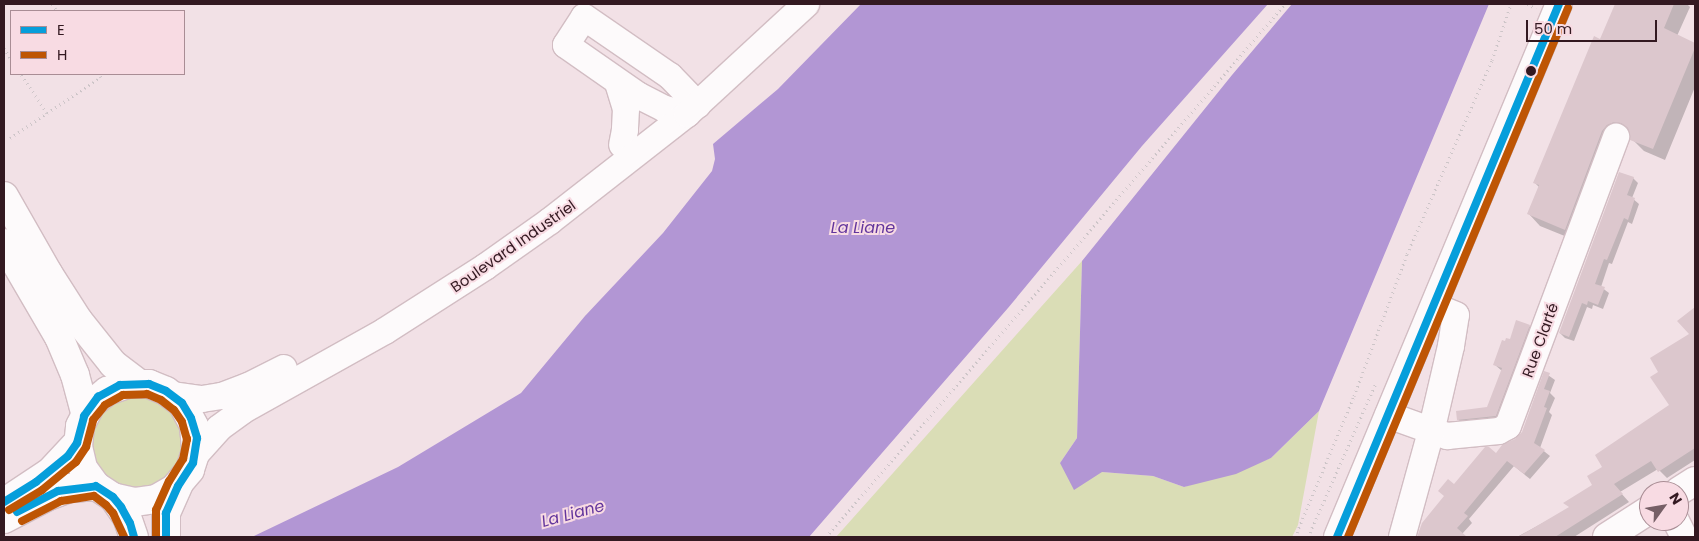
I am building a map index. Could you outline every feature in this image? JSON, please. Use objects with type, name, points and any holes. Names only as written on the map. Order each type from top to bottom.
[{"type":"main road","points":[[4,196],[57,289],[78,320],[114,364],[138,383]]},
{"type":"main road","points":[[4,243],[59,336],[75,376],[85,413]]},
{"type":"main road","points":[[134,537],[127,517],[83,468],[78,443],[80,426],[85,413],[94,402],[107,391],[120,385],[138,383],[156,386],[173,395],[182,403],[191,418],[197,438],[196,455],[190,470],[178,486],[166,513],[166,537]]},
{"type":"main road","points":[[4,502],[50,472],[78,443]]},
{"type":"main road","points":[[4,519],[58,492],[104,491],[130,502],[149,501],[166,495],[178,486]]},
{"type":"main road","points":[[1607,537],[1639,516]]},
{"type":"street","name":"Boulevard Industriel","points":[[196,455],[219,428],[242,411],[385,331],[532,234],[609,177],[684,105],[780,4]]},
{"type":"street","name":"Boulevard Industriel","points":[[173,395],[202,398],[222,396],[248,386],[382,313],[472,254],[552,198],[622,145],[684,105],[806,4]]},
{"type":"street","points":[[1337,537],[1388,415],[1445,310],[1559,4]]},
{"type":"street","points":[[584,17],[661,69],[684,105],[618,83],[566,46],[584,17]]},
{"type":"street","points":[[618,83],[626,109],[622,145]]},
{"type":"street","name":"Rue Clarté","points":[[1388,415],[1431,432],[1455,437],[1499,432],[1508,426],[1616,137]]},
{"type":"street","points":[[1402,537],[1431,432],[1451,346],[1445,310]]},
{"type":"path","points":[[826,537],[1285,4]]},
{"type":"path","points":[[1295,537],[1354,396],[1407,254],[1492,60],[1512,4]]},
{"type":"path","points":[[22,75],[47,113]]},
{"type":"path","points":[[10,138],[101,77],[100,75]]},
{"type":"green space","points":[[1082,261],[1077,438],[1060,463],[1102,472],[1153,476],[1184,487],[1271,458],[1319,411],[1298,525],[1292,537],[836,537]]},
{"type":"green space","points":[[137,397],[155,401],[169,411],[179,425],[183,443],[179,461],[169,475],[155,485],[137,489],[119,485],[105,475],[95,461],[91,443],[95,425],[105,411],[119,401]]},
{"type":"water","name":"La Liane","points":[[861,4],[1268,4],[1142,146],[1008,308],[809,537],[252,537],[398,467],[521,393],[585,316],[663,233],[712,171],[715,159],[713,144],[778,89]]},
{"type":"water","points":[[1292,4],[1489,4],[1319,411],[1271,458],[1236,474],[1184,487],[1153,476],[1102,472],[1074,490],[1060,463],[1077,438],[1082,261],[1232,75]]},
{"type":"building","points":[[1615,4],[1674,4],[1664,28],[1695,43],[1695,48],[1653,149],[1630,140],[1628,128],[1621,123],[1614,122],[1607,125],[1602,131],[1565,230],[1527,214],[1539,185],[1533,183],[1594,36],[1600,39]]},
{"type":"building","points":[[1619,172],[1634,177],[1627,195],[1635,198],[1628,220],[1624,218],[1607,260],[1604,259],[1595,284],[1605,287],[1598,305],[1588,301],[1587,305],[1582,303],[1569,337],[1559,333]]},
{"type":"building","points":[[1695,307],[1695,448],[1658,472],[1651,461],[1614,484],[1623,494],[1555,537],[1518,537],[1569,507],[1563,503],[1592,485],[1587,476],[1602,467],[1595,455],[1669,405],[1650,377],[1658,372],[1650,358],[1689,334],[1677,321]]},
{"type":"building","points":[[1516,320],[1530,325],[1496,416],[1457,420],[1456,411],[1487,407],[1502,368],[1493,365],[1502,340],[1510,339]]},
{"type":"building","points":[[1544,371],[1550,373],[1544,389],[1550,391],[1544,407],[1547,408],[1534,443],[1545,450],[1524,474],[1507,461],[1464,513],[1468,516],[1457,528],[1467,537],[1417,537],[1422,523],[1444,496],[1438,491],[1448,479],[1454,484],[1485,447],[1489,447],[1496,453],[1502,445],[1515,439],[1522,432]]},
{"type":"transit line","name":"E","points":[[1337,537],[1559,4]]},
{"type":"transit line","name":"H","points":[[1348,537],[1568,8]]},
{"type":"transit line","name":"E","points":[[4,502],[36,482],[68,456],[77,443],[84,416],[98,397],[120,385],[149,384],[166,391],[182,403],[191,418],[197,438],[193,463],[178,486],[166,513],[166,537]]},
{"type":"transit line","name":"H","points":[[9,510],[42,490],[76,462],[86,447],[93,420],[105,405],[123,395],[147,394],[161,400],[174,410],[182,422],[187,439],[183,459],[169,481],[156,510],[156,537]]},
{"type":"transit line","name":"E","points":[[17,512],[58,491],[96,486],[113,497],[121,507],[130,523],[134,537]]},
{"type":"transit line","name":"H","points":[[22,521],[61,501],[94,496],[113,513],[124,537]]}]
